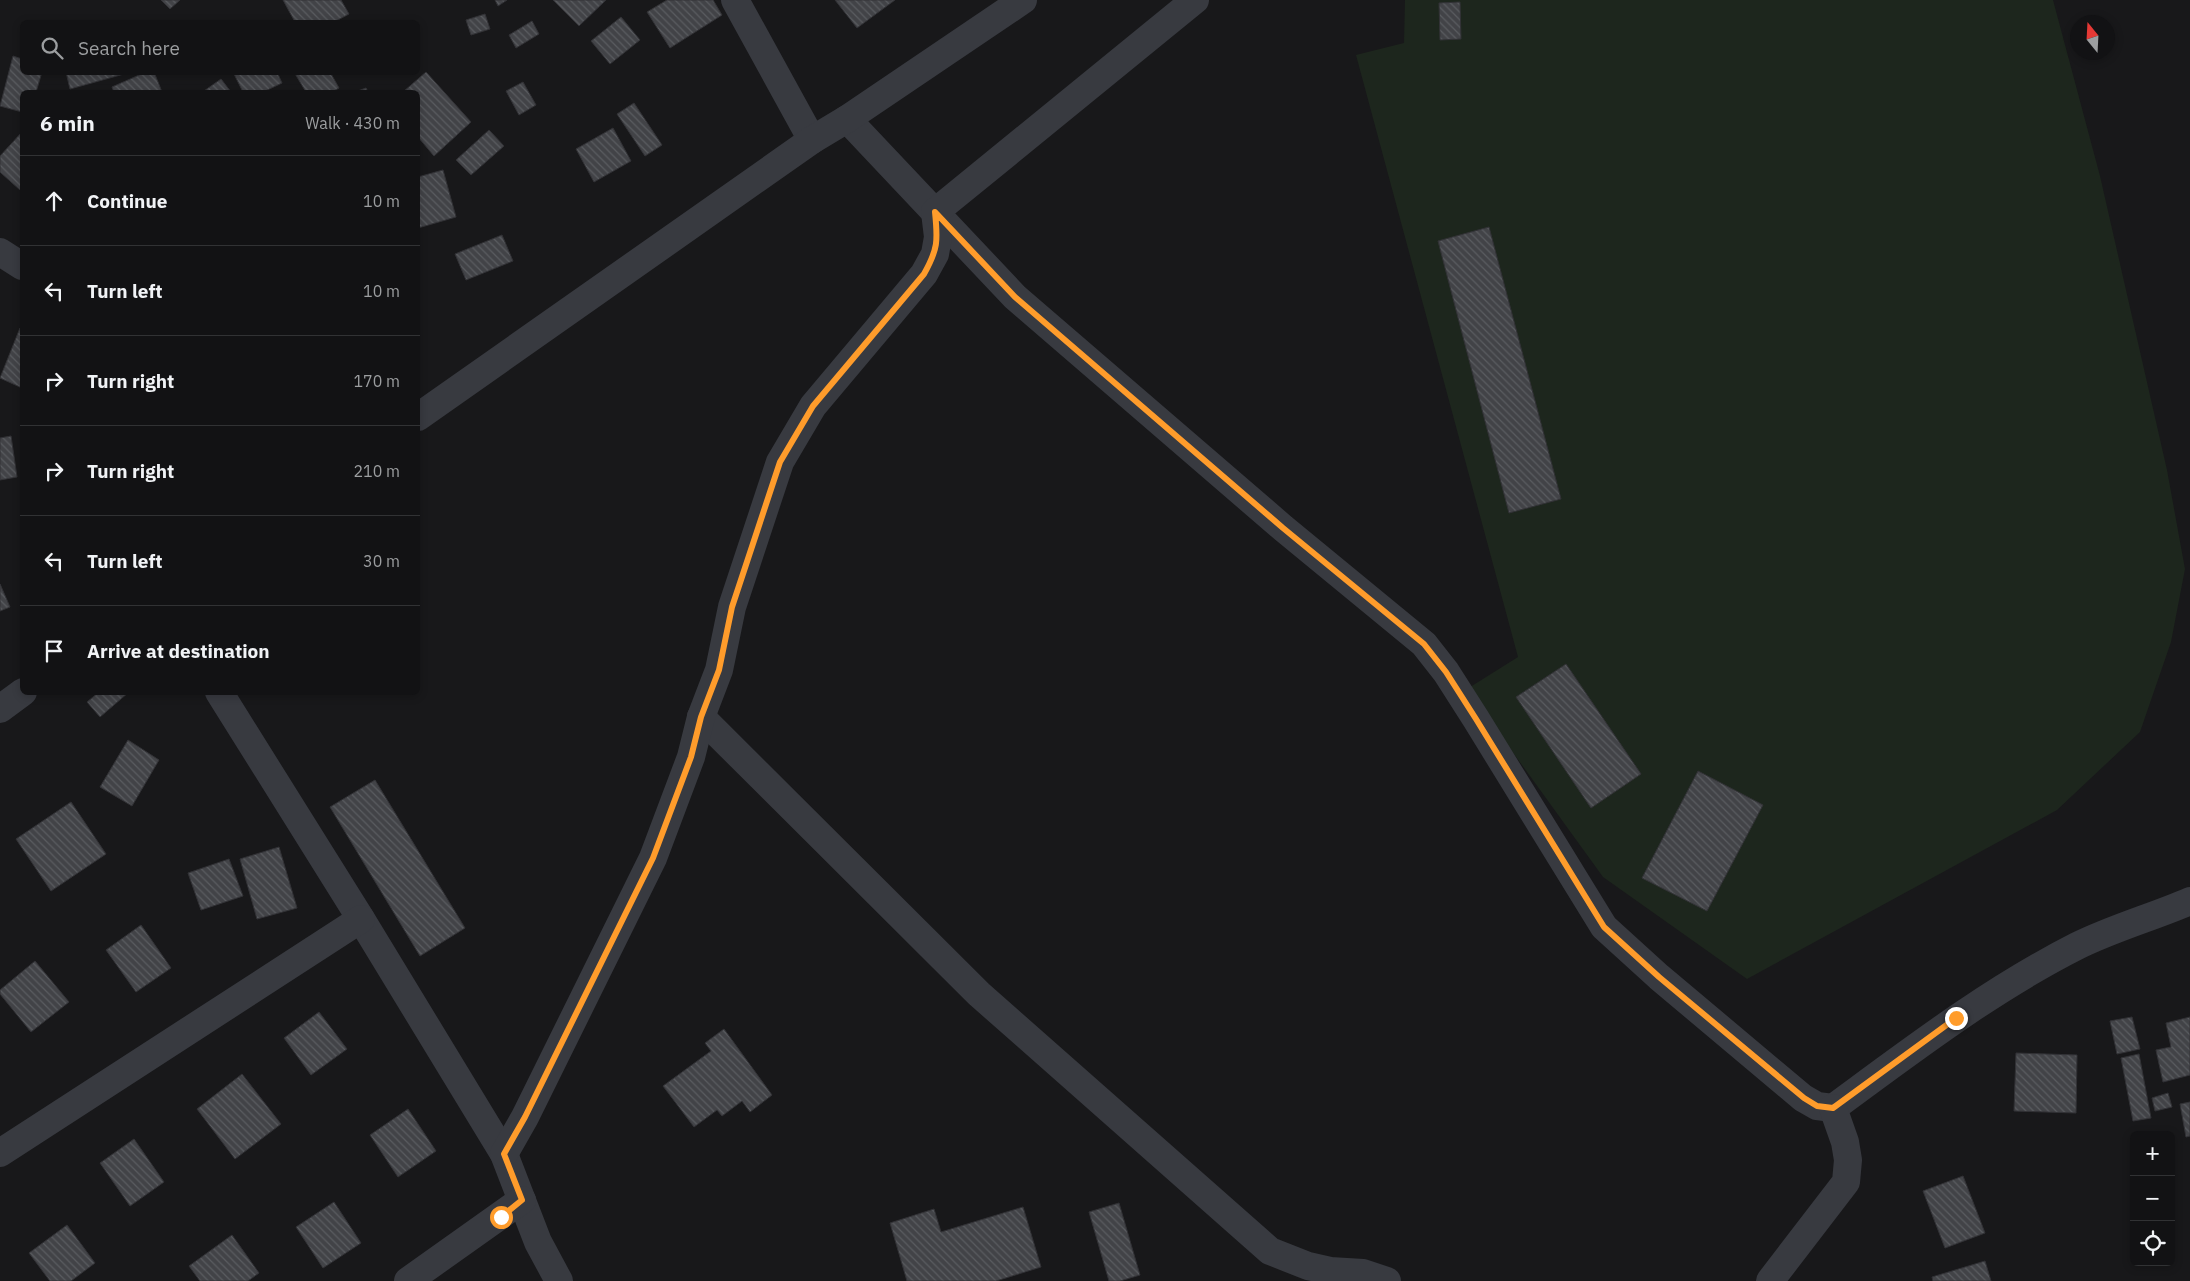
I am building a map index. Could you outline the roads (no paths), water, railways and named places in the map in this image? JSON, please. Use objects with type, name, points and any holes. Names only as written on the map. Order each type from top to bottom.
[{"type":"street","points":[[735,0],[812,140]]},
{"type":"street","points":[[420,415],[812,140],[847,119],[1023,0]]},
{"type":"street","points":[[935,212],[1195,0]]},
{"type":"street","points":[[847,119],[1015,297],[1275,521],[1424,644],[1446,672],[1476,719],[1604,927],[1659,977],[1804,1098],[1817,1106],[1833,1108],[1956,1018],[2029,972],[2078,945],[2190,901]]},
{"type":"street","points":[[504,1154],[525,1117],[653,858],[691,757],[701,717],[719,670],[732,607],[780,462],[813,406],[924,274],[935,254],[938,237],[935,212]]},
{"type":"street","points":[[0,252],[20,265]]},
{"type":"street","points":[[221,695],[361,919],[504,1154],[538,1242],[559,1281]]},
{"type":"street","points":[[701,717],[979,994],[1270,1250],[1308,1266],[1330,1271],[1363,1273],[1387,1281]]},
{"type":"street","points":[[0,1153],[361,919]]},
{"type":"street","points":[[1770,1281],[1846,1182],[1847,1151],[1833,1108]]},
{"type":"street","points":[[408,1281],[522,1200]]}]
